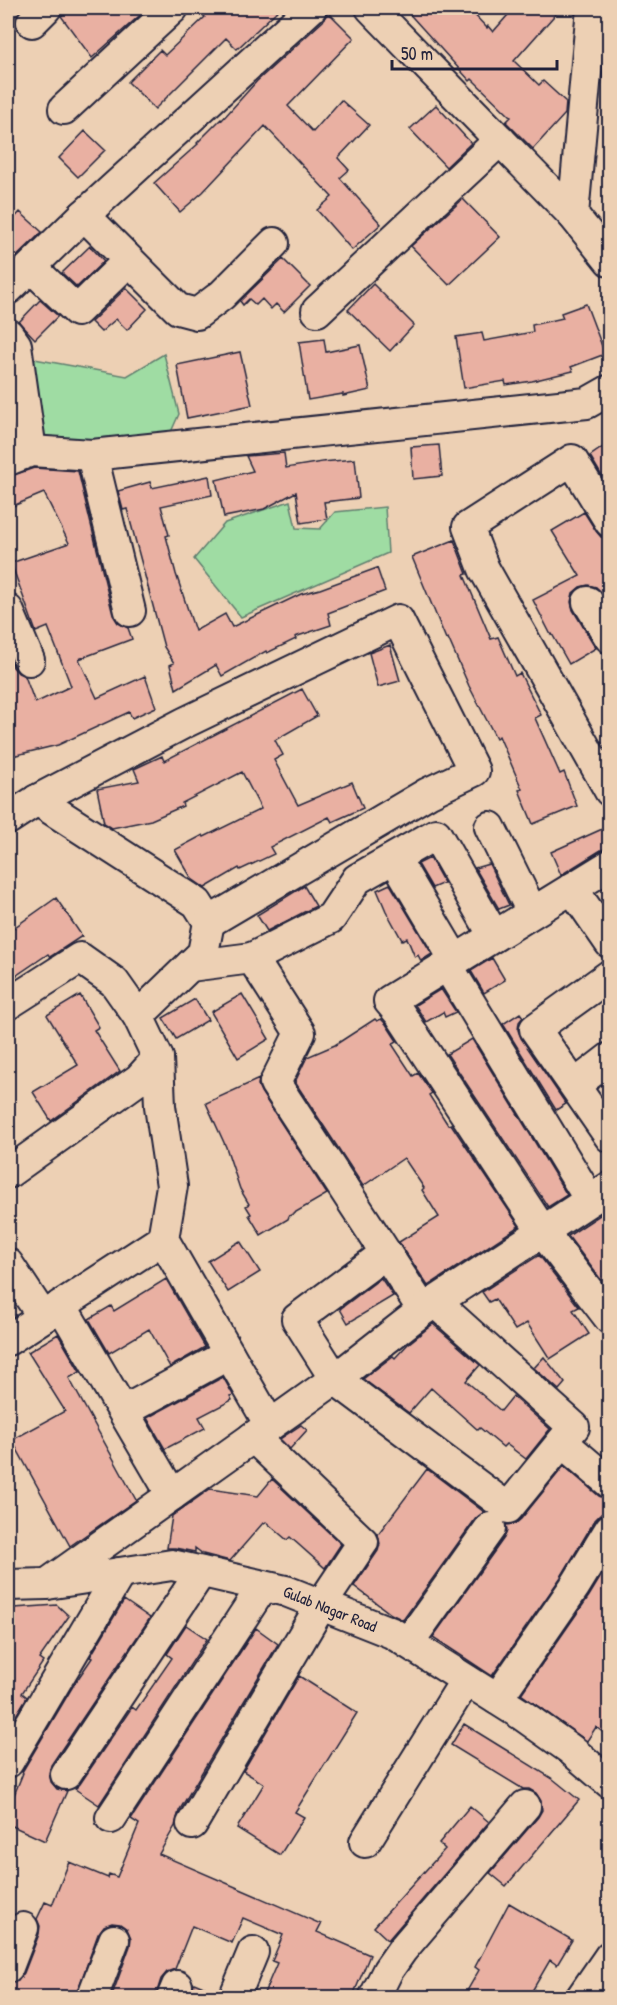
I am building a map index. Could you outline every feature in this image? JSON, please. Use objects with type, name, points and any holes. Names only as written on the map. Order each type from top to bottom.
[{"type":"street","points":[[64,109],[173,8]]},
{"type":"street","points":[[8,289],[84,215],[311,8]]},
{"type":"street","points":[[371,8],[573,215],[609,261]]},
{"type":"street","points":[[573,215],[592,8]]},
{"type":"street","points":[[600,8],[609,17]]},
{"type":"street","points":[[317,312],[500,140]]},
{"type":"street","points":[[84,215],[178,309],[197,314],[222,295],[274,243]]},
{"type":"street","points":[[31,267],[76,311],[118,271]]},
{"type":"street","points":[[8,334],[16,345],[19,456],[92,455],[587,403],[609,390]]},
{"type":"street","points":[[92,455],[130,610]]},
{"type":"street","points":[[609,522],[572,460],[468,527],[484,569],[609,791]]},
{"type":"street","points":[[588,602],[609,638]]},
{"type":"street","points":[[8,610],[29,660]]},
{"type":"street","points":[[8,819],[37,800],[184,723],[398,620],[474,771],[428,793],[209,922]]},
{"type":"street","points":[[37,800],[197,903],[209,922],[203,952],[138,1016]]},
{"type":"street","points":[[490,827],[532,912]]},
{"type":"street","points":[[190,966],[252,957],[331,918],[357,879],[436,834],[494,936]]},
{"type":"street","points":[[47,1584],[335,1379],[429,1306],[599,1194],[451,962],[395,859]]},
{"type":"street","points":[[608,1315],[543,1232],[389,1000],[609,865]]},
{"type":"street","points":[[572,888],[609,943]]},
{"type":"street","points":[[8,1004],[80,957],[114,982],[138,1016],[158,1058],[160,1106],[172,1186],[162,1239],[229,1354],[262,1431],[363,1542],[321,1605],[192,1824]]},
{"type":"street","points":[[252,957],[300,1033],[275,1083],[386,1253],[429,1306],[574,1427],[508,1508],[335,1379],[297,1319],[386,1253]]},
{"type":"street","points":[[609,975],[535,1029],[609,1135]]},
{"type":"street","points":[[8,1173],[139,1079],[158,1058]]},
{"type":"street","points":[[575,1085],[609,1058]]},
{"type":"street","points":[[8,1341],[162,1239]]},
{"type":"street","points":[[8,1264],[52,1311],[124,1411],[172,1495]]},
{"type":"street","points":[[124,1411],[229,1354]]},
{"type":"street","points":[[562,1442],[609,1483]]},
{"type":"street","points":[[408,1642],[490,1528]]},
{"type":"street","points":[[497,1699],[575,1586],[609,1529]]},
{"type":"street","name":"Gulab Nagar Road","points":[[8,1585],[47,1584],[172,1565],[286,1591],[392,1633],[408,1642],[570,1749],[609,1783]]},
{"type":"street","points":[[66,1774],[201,1572]]},
{"type":"street","points":[[8,1762],[120,1573]]},
{"type":"street","points":[[111,1818],[263,1586]]},
{"type":"street","points":[[365,1842],[466,1680]]},
{"type":"street","points":[[374,1998],[388,1970],[402,1950],[525,1806]]},
{"type":"street","points":[[8,1967],[24,1928]]},
{"type":"street","points":[[92,1998],[114,1940]]},
{"type":"street","points":[[234,1998],[253,1952]]},
{"type":"street","points":[[581,1998],[609,1956]]},
{"type":"green space","points":[[164,354],[179,414],[167,441],[35,446],[18,356],[127,376]]},
{"type":"green space","points":[[290,501],[296,528],[320,529],[335,512],[385,507],[388,553],[241,617],[194,559],[225,523]]},
{"type":"building","points":[[73,8],[148,8],[92,58],[61,16]]},
{"type":"building","points":[[196,8],[280,8],[237,49],[226,38],[155,109],[128,82],[160,50],[165,55],[205,17]]},
{"type":"building","points":[[404,8],[468,8],[493,32],[514,8],[561,8],[514,61],[539,85],[543,81],[566,102],[565,114],[533,149],[506,122],[511,117],[472,79],[470,81]]},
{"type":"building","points":[[328,12],[354,38],[288,106],[313,132],[341,100],[369,125],[338,158],[349,170],[340,178],[381,224],[352,250],[317,210],[332,197],[265,126],[203,192],[180,212],[154,183],[198,144],[257,81],[323,21]]},
{"type":"building","points":[[436,105],[471,143],[446,167],[410,129]]},
{"type":"building","points":[[85,131],[105,150],[78,177],[59,158]]},
{"type":"building","points":[[463,199],[500,237],[449,285],[411,246]]},
{"type":"building","points":[[20,212],[42,232],[8,265],[8,225]]},
{"type":"building","points":[[90,246],[104,261],[77,287],[62,273]]},
{"type":"building","points":[[283,259],[310,286],[284,312],[276,304],[271,309],[262,299],[256,305],[249,299],[243,305],[240,301]]},
{"type":"building","points":[[373,284],[414,325],[390,351],[348,310]]},
{"type":"building","points":[[126,288],[147,309],[127,330],[116,319],[101,332],[91,322]]},
{"type":"building","points":[[40,300],[58,316],[35,339],[19,322]]},
{"type":"building","points":[[586,304],[605,354],[571,367],[573,371],[532,381],[506,385],[505,381],[464,388],[456,337],[482,333],[484,341],[533,332],[532,325],[563,318],[561,313]]},
{"type":"building","points":[[324,339],[326,352],[360,345],[370,390],[308,400],[299,342]]},
{"type":"building","points":[[240,352],[252,405],[187,418],[177,365]]},
{"type":"building","points":[[609,443],[609,488],[590,456]]},
{"type":"building","points":[[439,445],[442,476],[413,479],[411,447]]},
{"type":"building","points":[[284,453],[286,468],[355,459],[359,498],[324,502],[327,519],[301,523],[296,492],[264,509],[224,517],[216,480],[253,471],[246,456]]},
{"type":"building","points":[[34,468],[78,471],[113,615],[118,623],[128,628],[132,639],[79,659],[97,698],[145,676],[156,707],[132,718],[129,712],[58,745],[12,756],[11,753],[8,754],[8,653],[13,667],[25,676],[35,703],[71,686],[48,627],[36,632],[11,563],[69,543],[44,493],[8,508],[8,477]]},
{"type":"building","points":[[209,476],[212,495],[161,506],[176,574],[195,631],[225,614],[232,627],[301,594],[377,568],[385,591],[328,613],[331,625],[295,637],[296,639],[267,653],[266,651],[222,676],[216,665],[176,689],[170,665],[174,663],[164,647],[127,509],[123,510],[118,491],[150,482],[152,488]]},
{"type":"building","points":[[584,512],[601,537],[609,539],[609,604],[596,587],[588,585],[580,587],[573,593],[571,602],[573,610],[596,648],[569,664],[533,600],[580,576],[552,531]]},
{"type":"building","points":[[454,540],[467,574],[464,575],[491,639],[498,637],[515,676],[520,673],[541,715],[535,718],[560,774],[564,772],[577,806],[533,824],[519,790],[522,789],[499,736],[496,738],[469,686],[448,638],[446,639],[412,557]]},
{"type":"building","points":[[390,645],[400,681],[378,687],[369,653]]},
{"type":"building","points":[[302,689],[317,716],[275,740],[283,755],[274,760],[298,805],[352,782],[363,808],[332,822],[329,817],[270,847],[274,854],[240,870],[239,868],[205,888],[192,879],[175,850],[261,809],[242,772],[182,803],[183,806],[151,820],[112,828],[104,823],[97,789],[139,781],[134,769],[162,756],[164,761]]},
{"type":"building","points":[[609,826],[609,848],[601,850],[561,875],[551,852]]},
{"type":"building","points":[[430,858],[444,883],[432,888],[418,864]]},
{"type":"building","points":[[489,864],[509,905],[499,909],[475,868]]},
{"type":"building","points":[[390,884],[432,954],[421,961],[418,955],[415,957],[407,938],[402,940],[377,890]]},
{"type":"building","points":[[304,886],[316,906],[267,931],[257,915]]},
{"type":"building","points":[[56,898],[82,936],[50,957],[48,954],[8,981],[8,932]]},
{"type":"building","points":[[492,958],[505,980],[484,993],[471,971]]},
{"type":"building","points":[[441,989],[456,1012],[445,1017],[443,1012],[426,1022],[415,1005]]},
{"type":"building","points":[[242,994],[269,1039],[238,1058],[211,1012]]},
{"type":"building","points":[[80,995],[99,1027],[94,1030],[120,1071],[51,1121],[33,1092],[78,1065],[47,1015]]},
{"type":"building","points":[[195,999],[208,1020],[176,1039],[163,1018]]},
{"type":"building","points":[[520,1013],[523,1017],[519,1022],[518,1030],[521,1038],[566,1104],[556,1110],[503,1024]]},
{"type":"building","points":[[375,1019],[377,1021],[381,1019],[386,1024],[397,1041],[392,1044],[413,1076],[418,1073],[432,1093],[429,1095],[448,1125],[451,1124],[519,1226],[428,1286],[399,1242],[439,1217],[422,1190],[424,1188],[404,1158],[363,1186],[295,1082],[307,1057],[335,1045]]},
{"type":"building","points":[[472,1039],[567,1195],[548,1207],[447,1054]]},
{"type":"building","points":[[259,1079],[258,1085],[261,1092],[327,1194],[261,1235],[249,1215],[251,1214],[246,1206],[249,1204],[240,1189],[226,1147],[206,1103]]},
{"type":"building","points":[[609,1209],[609,1288],[608,1289],[568,1236]]},
{"type":"building","points":[[240,1241],[260,1272],[228,1292],[208,1261]]},
{"type":"building","points":[[539,1255],[579,1307],[573,1310],[589,1334],[550,1359],[527,1323],[515,1330],[495,1299],[489,1302],[482,1292]]},
{"type":"building","points":[[381,1278],[393,1296],[348,1323],[340,1309]]},
{"type":"building","points":[[166,1279],[205,1347],[170,1367],[149,1329],[109,1353],[89,1319],[111,1306],[114,1311]]},
{"type":"building","points":[[433,1324],[480,1365],[466,1381],[501,1411],[513,1396],[550,1429],[526,1459],[506,1444],[503,1447],[480,1428],[478,1430],[431,1388],[409,1413],[363,1379],[393,1356],[395,1358]]},
{"type":"building","points":[[58,1334],[80,1372],[69,1378],[136,1500],[70,1546],[12,1440],[65,1411],[28,1352]]},
{"type":"building","points":[[544,1357],[565,1383],[559,1390],[534,1368]]},
{"type":"building","points":[[223,1377],[233,1395],[230,1396],[232,1400],[199,1417],[205,1428],[165,1449],[147,1418]]},
{"type":"building","points":[[301,1425],[307,1430],[290,1449],[280,1439]]},
{"type":"building","points":[[564,1466],[599,1496],[609,1500],[609,1512],[601,1514],[595,1520],[561,1577],[492,1676],[433,1637],[504,1538],[506,1525],[515,1524],[521,1519]]},
{"type":"building","points":[[427,1469],[484,1512],[476,1518],[403,1620],[391,1614],[354,1586],[378,1551],[380,1544],[378,1534]]},
{"type":"building","points":[[272,1479],[341,1544],[325,1568],[290,1537],[287,1540],[266,1522],[230,1561],[203,1554],[195,1548],[195,1552],[167,1548],[172,1516],[210,1489],[258,1496]]},
{"type":"building","points":[[609,1563],[609,1737],[596,1727],[587,1741],[521,1694]]},
{"type":"building","points":[[124,1600],[150,1618],[51,1765],[49,1773],[51,1782],[57,1789],[67,1791],[45,1841],[8,1824],[8,1810],[22,1772],[92,1658],[90,1657]]},
{"type":"building","points":[[57,1605],[69,1616],[39,1659],[43,1662],[22,1693],[27,1697],[8,1729],[8,1618],[14,1608]]},
{"type":"building","points":[[186,1625],[207,1639],[99,1805],[75,1789],[132,1707],[136,1710],[172,1658],[167,1654]]},
{"type":"building","points":[[256,1628],[278,1644],[179,1811],[175,1826],[159,1854],[321,1924],[317,1932],[370,1955],[352,1998],[262,1998],[277,1963],[272,1961],[283,1935],[243,1918],[232,1943],[192,1926],[175,1969],[167,1972],[161,1979],[155,1998],[111,1998],[131,1938],[127,1929],[120,1924],[112,1923],[104,1926],[98,1934],[75,1998],[8,1998],[8,1984],[18,1981],[24,1973],[39,1934],[40,1926],[37,1919],[45,1902],[52,1905],[69,1862],[108,1878],[109,1874],[117,1877],[139,1824],[131,1819]]},
{"type":"building","points":[[299,1676],[357,1713],[295,1812],[304,1817],[280,1855],[237,1828],[264,1784],[243,1771]]},
{"type":"building","points":[[464,1724],[553,1779],[579,1800],[506,1886],[490,1873],[538,1817],[542,1810],[541,1801],[536,1793],[523,1789],[451,1745]]},
{"type":"building","points":[[470,1806],[489,1822],[388,1940],[374,1927],[445,1849],[439,1843]]},
{"type":"building","points":[[509,1903],[572,1940],[557,1965],[550,1960],[528,1998],[463,1998],[479,1970],[475,1967]]},
{"type":"building","points":[[194,1983],[218,1993],[217,1998],[191,1998]]}]
